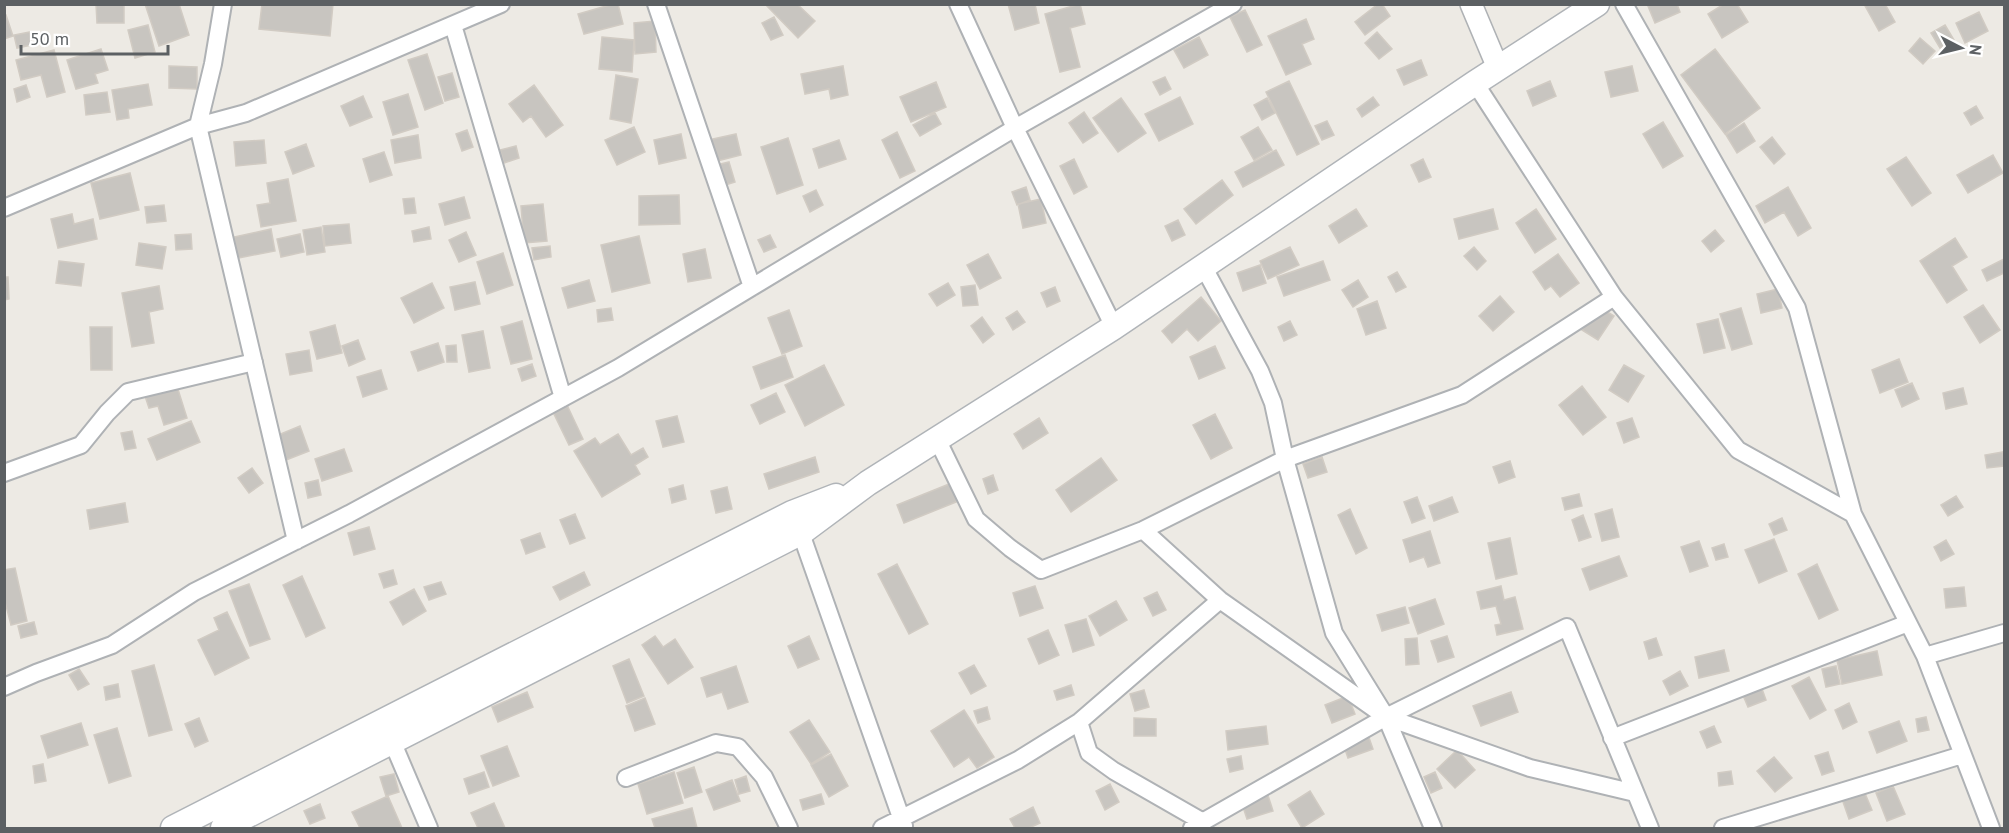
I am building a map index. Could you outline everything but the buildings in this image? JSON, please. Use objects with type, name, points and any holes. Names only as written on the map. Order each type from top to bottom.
[{"type":"main road","points":[[173,828],[388,732],[797,523],[868,483],[1114,327],[1474,83],[1597,4]]},
{"type":"main road","points":[[223,828],[388,732]]},
{"type":"street","points":[[223,4],[213,64],[198,126],[296,541]]},
{"type":"street","points":[[4,208],[198,126],[246,113],[501,4]]},
{"type":"street","points":[[656,4],[752,287]]},
{"type":"street","points":[[958,4],[1015,128],[1114,327]]},
{"type":"street","points":[[4,687],[112,645],[194,592],[349,514],[618,368],[1015,128],[1233,4]]},
{"type":"street","points":[[1471,4],[1498,68]]},
{"type":"street","points":[[1624,4],[1797,308],[1853,514],[1925,657],[1991,828]]},
{"type":"street","points":[[453,25],[562,398]]},
{"type":"street","points":[[1474,83],[1614,297],[1738,450],[1853,514]]},
{"type":"street","points":[[1203,266],[1260,371],[1273,403],[1285,459],[1334,633],[1386,717],[1433,828]]},
{"type":"street","points":[[937,439],[976,519],[1010,548],[1041,570],[1143,530],[1285,459],[1462,395],[1614,297]]},
{"type":"street","points":[[4,474],[81,445],[128,392],[254,362]]},
{"type":"street","points":[[797,523],[903,823]]},
{"type":"street","points":[[1143,530],[1220,600],[1386,717],[1530,768],[1635,793]]},
{"type":"street","points":[[882,828],[903,823],[1018,760],[1079,722],[1220,600]]},
{"type":"street","points":[[1612,738],[1908,623]]},
{"type":"street","points":[[1079,722],[1089,753],[1198,825],[1386,717],[1567,627],[1650,828]]},
{"type":"street","points":[[1925,657],[2004,633]]},
{"type":"street","points":[[388,732],[429,828]]},
{"type":"street","points":[[626,778],[716,743],[738,747],[764,777],[789,828]]},
{"type":"street","points":[[1724,828],[1962,755]]}]
